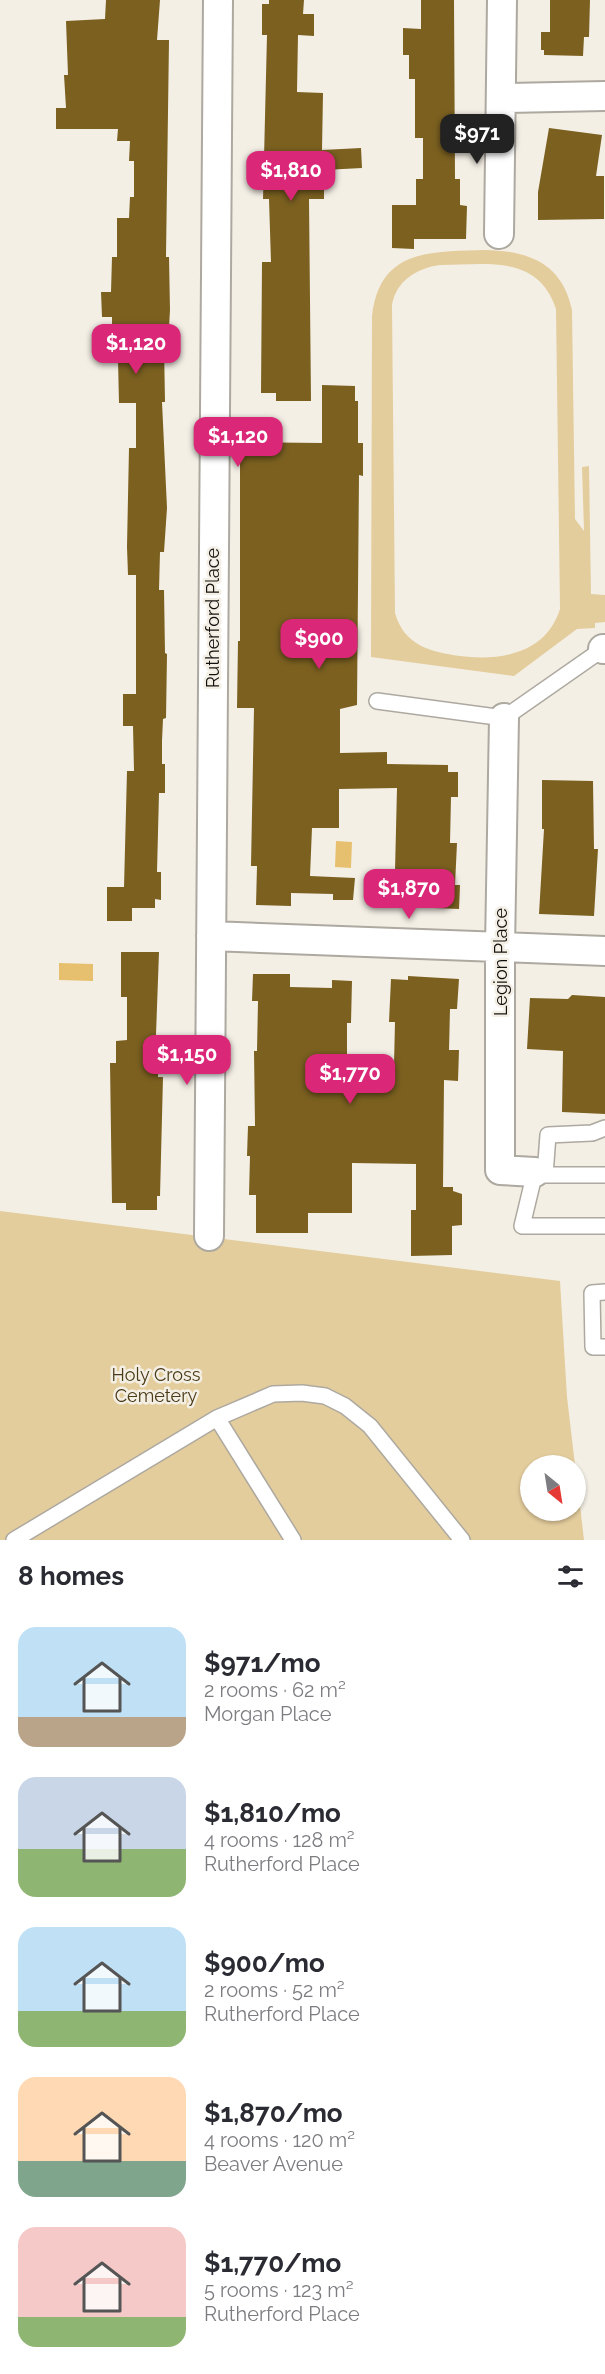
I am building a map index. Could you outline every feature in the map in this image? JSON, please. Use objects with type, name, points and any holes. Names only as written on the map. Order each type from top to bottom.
[{"type":"street","name":"Rutherford Place","points":[[209,1236],[218,0]]},
{"type":"street","points":[[499,234],[502,0]]},
{"type":"street","points":[[502,98],[605,96]]},
{"type":"street","name":"Legion Place","points":[[504,718],[500,946],[500,1170],[540,1174]]},
{"type":"street","points":[[211,936],[605,951]]},
{"type":"lane","points":[[377,701],[504,718],[604,649]]},
{"type":"lane","points":[[605,1128],[592,1133],[548,1135],[540,1174],[522,1227],[605,1226]]},
{"type":"lane","points":[[540,1174],[605,1175]]},
{"type":"lane","points":[[605,1292],[592,1293],[593,1347],[605,1347]]},
{"type":"lane","points":[[14,1540],[217,1418],[273,1394],[302,1393],[326,1396],[345,1406],[370,1426],[462,1540]]},
{"type":"lane","points":[[217,1418],[293,1540]]},
{"type":"green space","points":[[485,250],[516,253],[541,263],[552,271],[567,294],[572,310],[575,519],[584,531],[582,467],[589,466],[591,594],[605,595],[605,622],[595,623],[595,628],[577,629],[514,676],[371,657],[372,316],[377,294],[385,277],[397,266],[411,258],[446,252]],"holes":[[[493,264],[524,271],[537,279],[548,291],[556,309],[560,609],[544,636],[533,645],[506,655],[475,657],[429,649],[412,640],[405,633],[395,613],[392,305],[398,289],[409,277],[423,269],[440,265]]]},
{"type":"green space","name":"Holy Cross Cemetery","points":[[0,1211],[560,1281],[567,1397],[574,1455],[520,1455],[520,1521],[582,1521],[584,1540],[0,1540]]},
{"type":"shaded area","points":[[336,841],[352,842],[351,868],[335,867]]},
{"type":"shaded area","points":[[59,963],[93,964],[93,981],[59,980]]},
{"type":"building","points":[[106,0],[160,0],[157,40],[169,40],[166,257],[169,257],[170,310],[168,345],[164,345],[165,402],[162,402],[167,508],[164,552],[160,552],[159,590],[164,590],[165,653],[167,654],[166,718],[163,719],[162,741],[165,793],[159,793],[157,872],[161,872],[161,900],[155,899],[155,908],[132,908],[132,921],[107,921],[107,887],[124,887],[127,771],[134,771],[133,726],[123,726],[123,694],[136,694],[136,575],[128,575],[127,547],[129,448],[136,448],[136,403],[119,403],[118,360],[112,360],[112,317],[102,317],[101,292],[111,292],[112,257],[117,257],[117,218],[129,218],[130,197],[134,197],[134,161],[129,161],[130,141],[117,141],[118,129],[56,129],[56,108],[66,108],[64,75],[68,75],[66,21],[105,19]]},
{"type":"building","points":[[269,0],[304,0],[303,14],[314,14],[314,36],[298,35],[297,92],[323,93],[322,150],[361,148],[362,168],[324,170],[324,199],[309,199],[311,401],[276,401],[276,393],[261,393],[262,262],[271,262],[269,199],[263,199],[267,35],[262,35],[262,4],[269,4]]},
{"type":"building","points":[[421,0],[454,0],[455,179],[460,179],[460,205],[467,206],[466,239],[414,239],[414,249],[392,248],[392,205],[416,205],[416,179],[423,179],[423,138],[415,138],[415,79],[409,79],[409,55],[403,55],[403,28],[421,29]]},
{"type":"building","points":[[550,0],[590,0],[589,37],[584,37],[583,56],[544,55],[544,50],[541,50],[541,32],[550,32]]},
{"type":"building","points":[[549,128],[602,135],[596,176],[604,176],[604,219],[538,220],[538,192]]},
{"type":"building","points":[[322,385],[355,386],[355,401],[358,401],[358,443],[363,443],[363,476],[359,475],[357,705],[340,709],[340,753],[387,752],[387,764],[448,765],[448,772],[458,772],[458,797],[451,797],[450,843],[457,843],[455,885],[460,885],[459,909],[407,907],[408,871],[395,871],[397,788],[339,789],[339,828],[312,828],[310,876],[355,878],[353,900],[333,900],[333,894],[291,893],[291,906],[256,905],[257,866],[251,866],[254,708],[237,708],[238,641],[240,641],[240,442],[322,443]]},
{"type":"building","points":[[542,780],[593,781],[594,849],[598,849],[594,916],[539,914],[544,829],[542,829]]},
{"type":"building","points":[[121,952],[159,952],[155,1062],[158,1062],[158,1077],[163,1077],[160,1196],[157,1196],[157,1210],[126,1210],[126,1203],[112,1203],[110,1063],[116,1063],[116,1041],[127,1040],[127,997],[121,997]]},
{"type":"building","points":[[253,974],[290,974],[290,987],[332,988],[332,980],[352,981],[351,1023],[347,1023],[347,1064],[394,1064],[395,1022],[389,1022],[391,979],[408,980],[408,976],[459,979],[457,1009],[450,1009],[449,1050],[459,1050],[458,1081],[444,1080],[443,1187],[453,1187],[453,1191],[462,1194],[462,1225],[452,1226],[452,1255],[411,1256],[411,1210],[416,1210],[416,1164],[352,1163],[352,1213],[308,1213],[308,1233],[256,1233],[256,1195],[249,1195],[250,1156],[247,1156],[248,1126],[255,1126],[254,1051],[257,1051],[258,1001],[252,1001]]},
{"type":"building","points":[[572,995],[605,997],[605,1114],[562,1112],[563,1051],[527,1049],[530,998],[568,999]]}]
